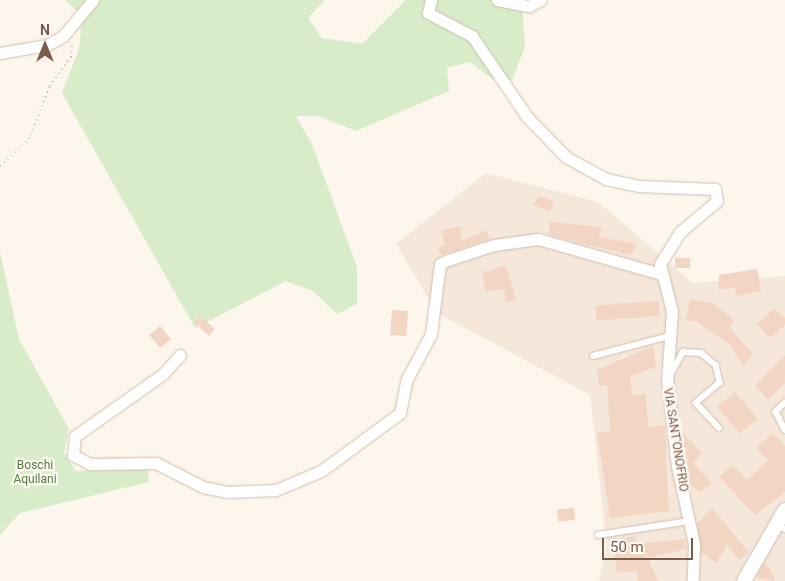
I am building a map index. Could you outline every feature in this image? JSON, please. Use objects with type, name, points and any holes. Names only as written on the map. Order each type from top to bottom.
[{"type":"street","points":[[0,53],[47,45],[75,22],[93,0]]},
{"type":"street","name":"VIA SANT'ONOFRIO","points":[[431,0],[428,13],[472,36],[528,118],[566,157],[606,179],[638,186],[715,189],[718,201],[666,249],[661,274],[672,310],[666,380],[677,466],[695,551],[693,581]]},
{"type":"street","points":[[497,0],[529,6],[541,0]]},
{"type":"street","points":[[180,355],[163,374],[75,436],[73,455],[90,464],[156,463],[204,487],[226,492],[276,490],[321,471],[400,413],[406,381],[431,334],[440,264],[494,245],[538,239],[661,274]]},
{"type":"street","points":[[744,581],[781,527],[785,510]]},
{"type":"lane","points":[[593,356],[669,336]]},
{"type":"lane","points":[[666,380],[683,352],[701,353],[716,365],[720,383],[696,403],[719,428]]},
{"type":"lane","points":[[785,403],[776,412],[785,430]]},
{"type":"lane","points":[[598,535],[690,521]]},
{"type":"path","points":[[0,166],[29,139],[50,86],[71,57],[75,22]]},
{"type":"shaded area","points":[[486,173],[598,202],[693,283],[785,276],[785,581],[599,581],[607,547],[590,395],[437,313],[396,244]]},
{"type":"green space","points":[[65,0],[325,0],[308,18],[322,38],[362,44],[406,0],[522,0],[525,47],[512,80],[494,80],[470,62],[447,68],[449,91],[356,131],[318,116],[296,116],[312,144],[357,267],[357,304],[337,314],[313,291],[286,281],[195,328],[62,93],[79,49],[82,15]]},
{"type":"green space","name":"Boschi Aquilani","points":[[0,252],[19,339],[69,429],[64,453],[76,471],[148,470],[149,482],[20,513],[0,535]]},
{"type":"building","points":[[539,196],[554,201],[550,211],[533,205]]},
{"type":"building","points":[[550,222],[602,227],[599,237],[637,244],[631,255],[584,244],[548,234]]},
{"type":"building","points":[[460,226],[462,240],[487,231],[490,239],[441,255],[438,248],[445,245],[441,231]]},
{"type":"building","points":[[675,258],[690,258],[690,268],[675,268]]},
{"type":"building","points":[[506,265],[516,300],[506,302],[504,289],[486,292],[482,273]]},
{"type":"building","points":[[757,269],[761,291],[737,296],[735,287],[719,290],[719,275]]},
{"type":"building","points":[[690,299],[712,303],[734,320],[729,327],[753,354],[743,366],[730,345],[697,322],[686,320]]},
{"type":"building","points":[[659,301],[660,316],[596,320],[595,305]]},
{"type":"building","points":[[773,309],[785,318],[785,325],[770,338],[757,324]]},
{"type":"building","points":[[392,310],[408,311],[406,336],[390,335]]},
{"type":"building","points":[[200,316],[215,329],[209,336],[194,323]]},
{"type":"building","points":[[160,326],[171,339],[160,348],[149,335]]},
{"type":"building","points":[[653,346],[656,367],[630,376],[632,395],[646,394],[648,427],[665,425],[669,511],[610,518],[597,433],[610,431],[607,385],[600,386],[597,370]]},
{"type":"building","points":[[785,355],[785,383],[768,400],[755,386]]},
{"type":"building","points":[[735,392],[757,419],[740,434],[717,407]]},
{"type":"building","points":[[680,430],[702,453],[693,462],[712,483],[701,492],[689,484]]},
{"type":"building","points":[[773,433],[785,446],[785,492],[755,515],[719,477],[733,465],[747,480],[768,461],[756,448]]},
{"type":"building","points":[[574,508],[575,520],[558,521],[557,509]]},
{"type":"building","points":[[712,508],[749,552],[740,560],[727,545],[716,563],[701,552],[697,524]]},
{"type":"building","points":[[636,536],[637,544],[685,539],[686,549],[648,558],[658,581],[638,581],[637,571],[617,573],[613,540]]},
{"type":"building","points":[[765,561],[774,576],[775,581],[756,578]]}]
